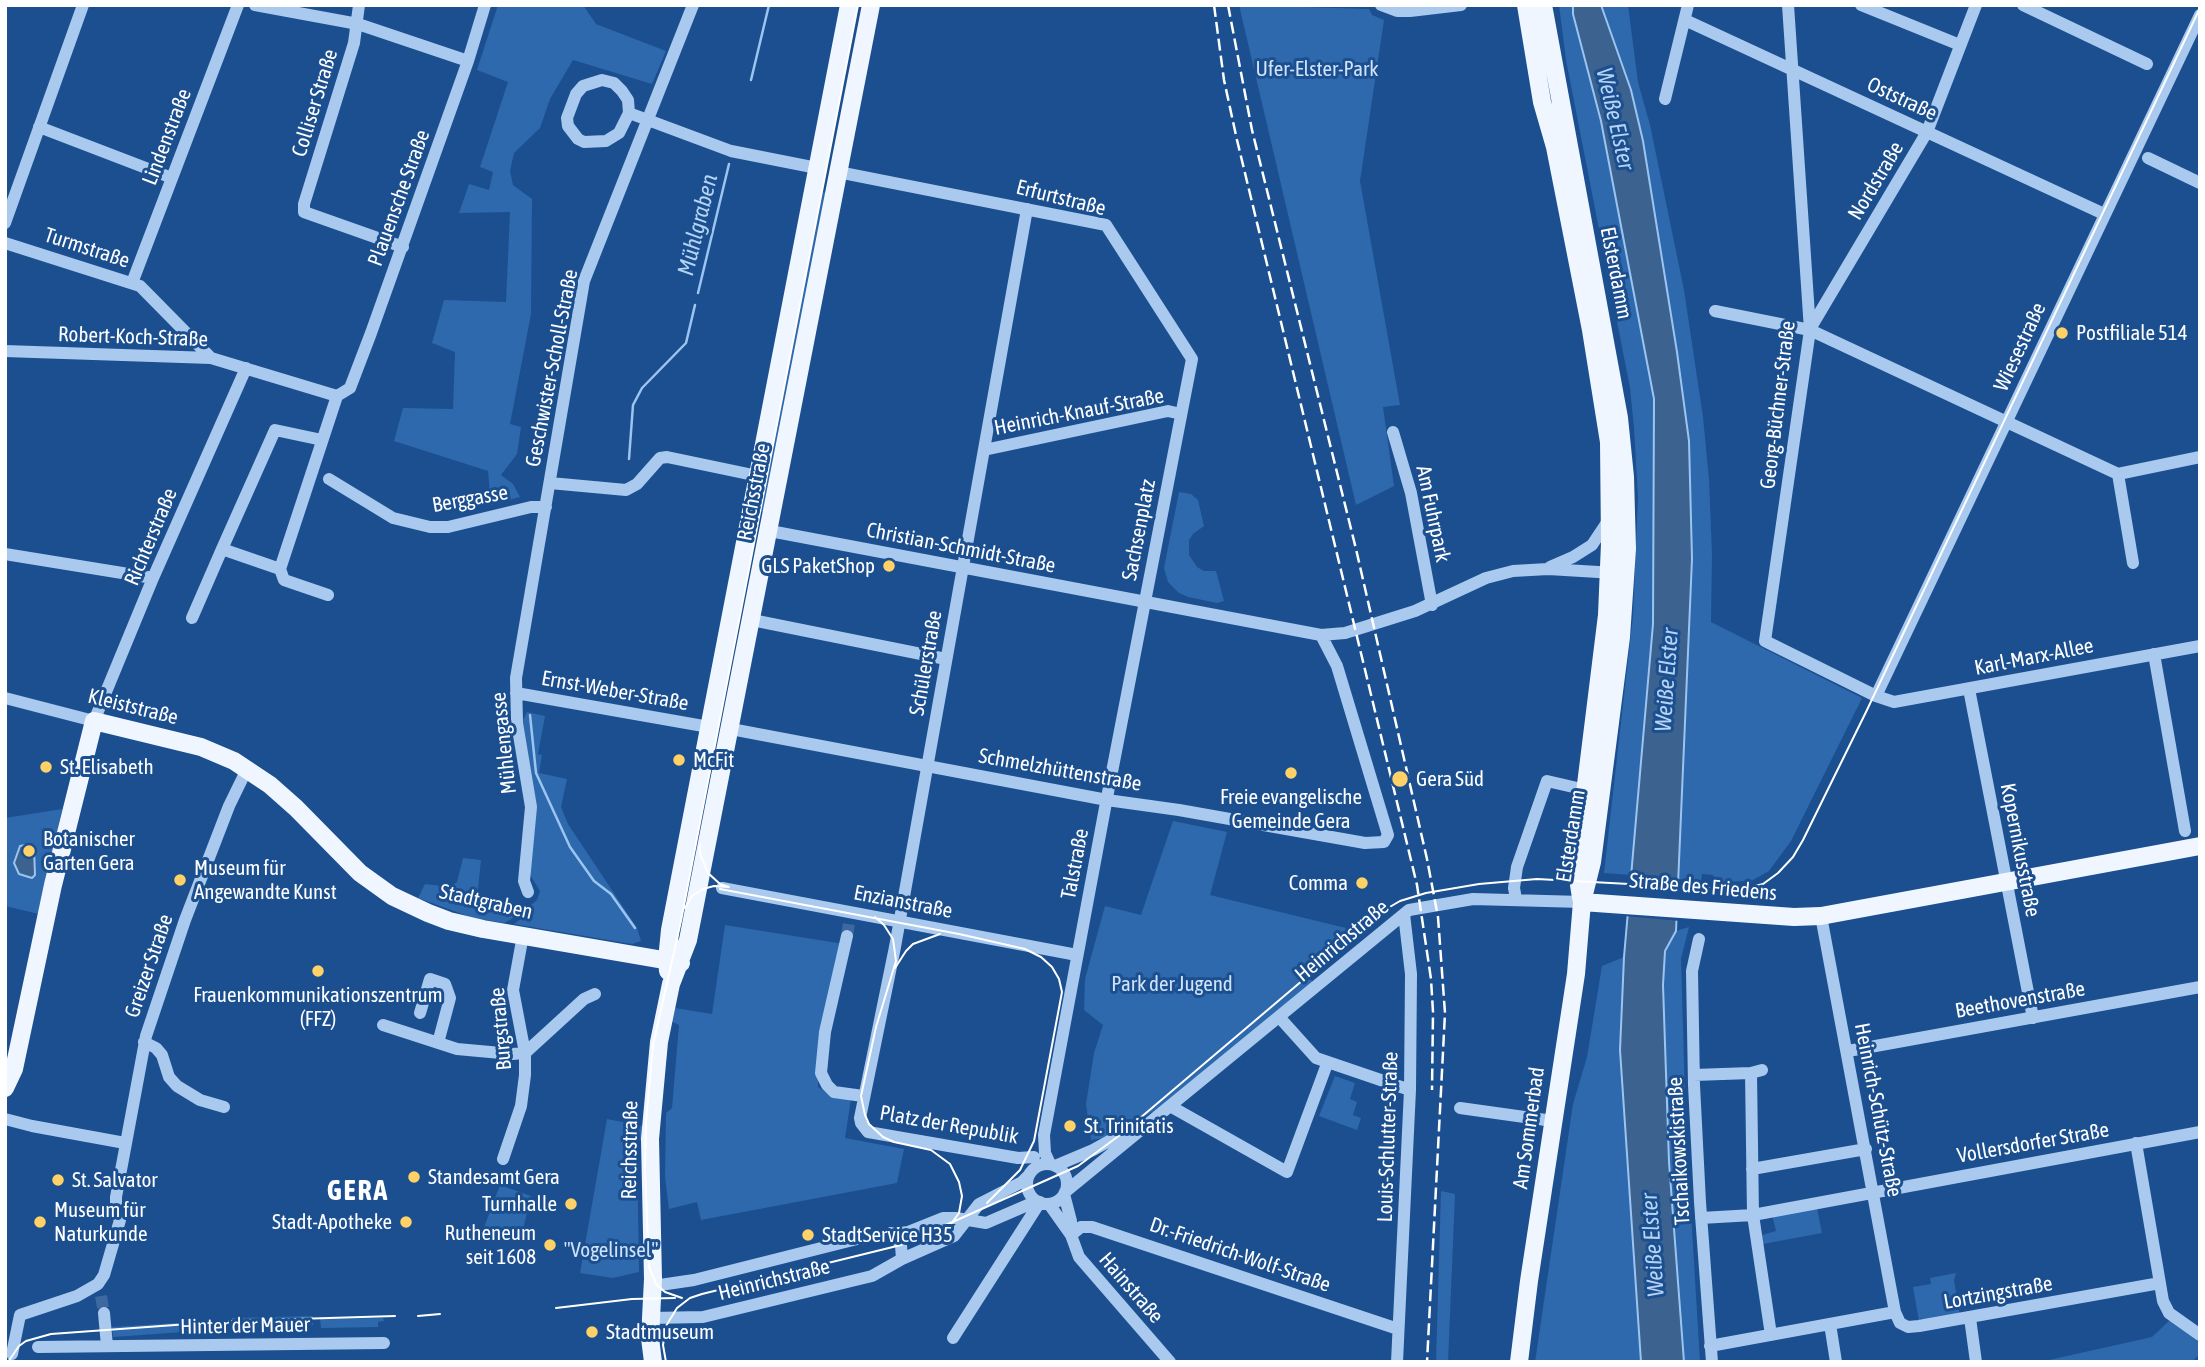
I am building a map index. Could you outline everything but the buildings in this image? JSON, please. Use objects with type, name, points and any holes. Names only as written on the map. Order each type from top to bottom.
[{"type":"main road","name":"Reichsstraße","points":[[653,1362],[651,1122],[659,1042],[674,961],[670,930],[849,5]]},
{"type":"main road","name":"Reichsstraße","points":[[674,961],[688,940],[871,5]]},
{"type":"main road","name":"Elsterdamm","points":[[1526,5],[1542,102],[1556,147],[1602,390],[1609,442],[1610,518],[1617,573],[1616,674],[1592,862],[1582,902]]},
{"type":"main road","name":"Elsterdamm","points":[[1543,5],[1619,418],[1626,513],[1617,573],[1607,615],[1576,865],[1582,902]]},
{"type":"main road","points":[[817,169],[838,172]]},
{"type":"main road","points":[[749,527],[770,531]]},
{"type":"main road","points":[[5,1088],[15,1069],[53,885],[94,721]]},
{"type":"main road","name":"Kleiststraße","points":[[94,721],[201,747],[247,769]]},
{"type":"main road","points":[[709,727],[730,729]]},
{"type":"main road","name":"Stadtgraben","points":[[247,769],[296,808],[360,873],[392,896],[449,921],[483,929],[674,961]]},
{"type":"main road","name":"Straße des Friedens","points":[[1582,902],[1794,917],[1821,916],[2200,846]]},
{"type":"main road","name":"Am Sommerbad","points":[[1519,1362],[1576,974],[1582,902]]},
{"type":"street","points":[[5,223],[83,5]]},
{"type":"street","name":"Lindenstraße","points":[[132,283],[238,5]]},
{"type":"street","points":[[256,5],[358,24],[468,61]]},
{"type":"street","name":"Colliser Straße","points":[[359,5],[354,43],[304,204],[304,212],[402,247]]},
{"type":"street","name":"Plauensche Straße","points":[[337,396],[350,388],[468,61],[485,5]]},
{"type":"street","name":"Geschwister-Scholl-Straße","points":[[546,507],[584,281],[693,5]]},
{"type":"street","points":[[1381,5],[1396,11],[1461,5]]},
{"type":"street","points":[[1665,99],[1688,5]]},
{"type":"street","name":"Georg-Büchner-Straße","points":[[1788,5],[1810,330],[1765,641],[1877,696]]},
{"type":"street","points":[[1861,5],[1960,45]]},
{"type":"street","name":"Nordstraße","points":[[1810,330],[1927,132],[1976,5]]},
{"type":"street","points":[[2023,5],[2147,64]]},
{"type":"street","name":"Wiesestraße","points":[[1877,696],[2200,15]]},
{"type":"street","name":"Oststraße","points":[[1685,20],[2104,214]]},
{"type":"street","points":[[602,80],[614,83],[628,100],[629,113],[619,134],[606,141],[584,142],[578,139],[568,126],[567,118],[576,94],[583,86],[602,80]]},
{"type":"street","points":[[629,113],[731,151],[817,169]]},
{"type":"street","points":[[39,127],[172,178]]},
{"type":"street","points":[[2148,158],[2200,183]]},
{"type":"street","name":"Erfurtstraße","points":[[838,172],[1106,225],[1192,359],[1181,414]]},
{"type":"street","name":"Schülerstraße","points":[[861,1123],[863,1097],[886,996],[1027,209]]},
{"type":"street","name":"Turmstraße","points":[[5,243],[139,286],[211,358]]},
{"type":"street","points":[[1715,311],[1810,330],[2118,474],[2200,457]]},
{"type":"street","name":"Robert-Koch-Straße","points":[[5,351],[211,358],[337,396]]},
{"type":"street","name":"Richterstraße","points":[[94,721],[153,578],[246,368]]},
{"type":"street","points":[[328,595],[284,580],[280,569],[337,396]]},
{"type":"street","name":"Heinrich-Knauf-Straße","points":[[984,450],[1168,411],[1181,414]]},
{"type":"street","name":"Sachsenplatz","points":[[1181,414],[1144,601],[1321,635]]},
{"type":"street","points":[[192,618],[275,430],[322,440]]},
{"type":"street","name":"Am Fuhrpark","points":[[1393,432],[1411,493],[1432,605]]},
{"type":"street","points":[[550,483],[626,490],[637,484],[660,458],[667,457],[758,476]]},
{"type":"street","points":[[2118,474],[2133,563]]},
{"type":"street","name":"Berggasse","points":[[329,479],[393,518],[430,527],[448,527],[531,507],[546,507]]},
{"type":"street","name":"Mühlengasse","points":[[528,892],[524,881],[531,807],[517,723],[516,678],[546,507]]},
{"type":"street","points":[[1548,569],[1592,545],[1610,518]]},
{"type":"street","name":"Christian-Schmidt-Straße","points":[[770,531],[1144,601]]},
{"type":"street","points":[[222,549],[280,569]]},
{"type":"street","points":[[5,554],[153,578]]},
{"type":"street","name":"Am Fuhrpark","points":[[1321,635],[1345,633],[1432,605],[1486,578],[1513,571],[1548,569],[1617,573]]},
{"type":"street","name":"Talstraße","points":[[1052,1165],[1045,1153],[1044,1135],[1144,601]]},
{"type":"street","points":[[752,620],[946,659]]},
{"type":"street","name":"Schmelzhüttenstraße","points":[[730,729],[1107,800],[1180,810],[1365,843],[1384,842],[1388,835],[1337,666],[1321,635]]},
{"type":"street","name":"Karl-Marx-Allee","points":[[1877,696],[1894,702],[2200,646]]},
{"type":"street","points":[[2154,654],[2185,831]]},
{"type":"street","name":"Kopernikusstraße","points":[[1969,689],[2033,1018]]},
{"type":"street","name":"Ernst-Weber-Straße","points":[[516,693],[709,727]]},
{"type":"street","name":"Kleiststraße","points":[[5,698],[94,721]]},
{"type":"street","name":"Greizer Straße","points":[[12,1354],[20,1315],[99,1290],[120,1220],[116,1213],[116,1197],[144,1042],[185,920],[229,806],[247,769]]},
{"type":"street","points":[[1516,899],[1514,888],[1517,867],[1546,780],[1586,790]]},
{"type":"street","name":"Enzianstraße","points":[[722,888],[849,924],[899,921],[1077,955]]},
{"type":"street","name":"Heinrichstraße","points":[[1065,1193],[1404,914],[1415,908],[1454,901],[1516,899],[1582,902]]},
{"type":"street","name":"Louis-Schlutter-Straße","points":[[1397,1362],[1410,1090],[1411,974],[1404,914]]},
{"type":"street","name":"Heinrich-Schütz-Straße","points":[[1821,916],[1895,1312]]},
{"type":"street","points":[[849,924],[830,1005],[821,1073],[827,1086],[834,1092],[863,1097]]},
{"type":"street","name":"Burgstraße","points":[[503,1159],[520,1106],[525,1075],[525,1053],[513,990],[523,935]]},
{"type":"street","name":"Tschaikowskistraße","points":[[1699,939],[1692,979],[1694,1074],[1712,1362]]},
{"type":"street","points":[[420,1013],[430,979],[445,984],[450,998],[438,1043]]},
{"type":"street","name":"Beethovenstraße","points":[[1847,1051],[2200,987]]},
{"type":"street","points":[[383,1025],[471,1051],[525,1053],[584,999],[595,994]]},
{"type":"street","points":[[1280,1018],[1316,1058],[1327,1064],[1410,1090]]},
{"type":"street","points":[[144,1042],[156,1048],[162,1055],[169,1077],[177,1086],[200,1100],[224,1107]]},
{"type":"street","points":[[1167,1108],[1287,1172],[1327,1064]]},
{"type":"street","points":[[1694,1074],[1756,1072],[1753,1214],[1771,1335]]},
{"type":"street","name":"Heinrichstraße","points":[[1052,1165],[1062,1165],[1093,1150],[1167,1108]]},
{"type":"street","points":[[1460,1108],[1553,1121]]},
{"type":"street","points":[[5,1119],[32,1126],[126,1139]]},
{"type":"street","name":"Platz der Republik","points":[[861,1123],[868,1132],[1018,1158],[1034,1157]]},
{"type":"street","name":"Vollersdorfer Straße","points":[[1701,1218],[1753,1214],[2200,1132]]},
{"type":"street","name":"Talstraße","points":[[1030,1174],[1044,1135]]},
{"type":"street","points":[[2136,1143],[2163,1301],[2169,1313],[2200,1335]]},
{"type":"street","points":[[1752,1169],[1866,1149]]},
{"type":"street","points":[[1039,1165],[1052,1165],[1066,1178],[1065,1193],[1057,1202],[1042,1203],[1028,1192],[1030,1174],[1039,1165]]},
{"type":"street","name":"Heinrichstraße","points":[[651,1318],[703,1317],[872,1276],[902,1259],[954,1236],[978,1204],[1022,1182],[1030,1174]]},
{"type":"street","name":"Hainstraße","points":[[1065,1193],[1071,1235],[1079,1257],[1170,1362]]},
{"type":"street","points":[[953,1338],[1042,1203]]},
{"type":"street","name":"Heinrichstraße","points":[[653,1286],[694,1280],[857,1239],[908,1232],[943,1218],[986,1223],[1042,1203]]},
{"type":"street","name":"Hainstraße","points":[[1042,1203],[1071,1235]]},
{"type":"street","name":"Dr.-Friedrich-Wolf-Straße","points":[[1071,1235],[1081,1227],[1092,1227],[1398,1329]]},
{"type":"street","points":[[891,1233],[901,1245],[902,1259]]},
{"type":"street","name":"Lortzingstraße","points":[[1895,1312],[1900,1322],[1908,1327],[2160,1283]]},
{"type":"street","points":[[1710,1346],[1895,1312]]},
{"type":"street","points":[[104,1313],[107,1346]]},
{"type":"street","points":[[1970,1318],[1976,1362]]},
{"type":"street","points":[[1830,1324],[1836,1362]]},
{"type":"street","name":"Hinter der Mauer","points":[[38,1347],[384,1343]]},
{"type":"green space","points":[[498,5],[583,5],[596,24],[666,51],[652,84],[573,60],[550,99],[540,128],[514,153],[510,171],[513,185],[532,199],[531,314],[510,424],[521,427],[517,454],[501,475],[513,484],[520,497],[491,505],[488,471],[394,441],[403,408],[453,409],[455,352],[432,343],[444,300],[506,302],[510,212],[459,213],[469,184],[489,190],[493,172],[480,167],[508,82],[477,70]]},
{"type":"green space","name":"Ufer-Elster-Park","points":[[1239,5],[1369,9],[1372,15],[1384,20],[1360,181],[1400,405],[1383,407],[1394,486],[1356,505]]},
{"type":"green space","points":[[1559,5],[1573,5],[1573,14],[1601,121],[1654,399],[1653,624],[1631,875],[1604,873],[1633,616],[1638,497],[1634,428],[1630,388],[1566,60]]},
{"type":"green space","points":[[1601,5],[1628,5],[1638,82],[1650,125],[1684,290],[1703,417],[1709,479],[1711,622],[1862,698],[1791,841],[1769,871],[1751,881],[1714,882],[1713,875],[1702,874],[1701,881],[1678,879],[1692,559],[1689,441],[1643,141],[1631,90]]},
{"type":"green space","points":[[823,192],[828,193],[766,512],[758,511],[801,272],[807,273]]},
{"type":"green space","points":[[1179,492],[1191,494],[1198,500],[1204,526],[1189,540],[1189,555],[1197,567],[1204,571],[1216,571],[1224,601],[1217,603],[1188,597],[1179,593],[1168,582],[1164,568]]},
{"type":"green space","points":[[527,712],[545,716],[538,754],[542,755],[539,773],[567,779],[561,807],[568,824],[637,928],[641,941],[632,944],[514,924],[529,913],[540,891],[529,873],[522,722]]},
{"type":"green space","name":"Botanischer Garten Gera","points":[[62,809],[39,914],[5,906],[5,818]]},
{"type":"green space","name":"Park der Jugend","points":[[1173,821],[1227,832],[1210,895],[1350,929],[1302,969],[1313,982],[1169,1103],[1104,1138],[1091,1140],[1086,1104],[1094,1053],[1103,1025],[1084,1010],[1085,979],[1105,906],[1141,915]]},
{"type":"green space","points":[[463,858],[481,860],[476,909],[509,913],[521,910],[519,915],[504,923],[473,918],[418,898],[425,884],[450,887],[457,882]]},
{"type":"green space","points":[[725,925],[844,944],[818,1068],[818,1087],[830,1095],[851,1099],[845,1138],[904,1149],[897,1183],[701,1220],[697,1202],[669,1209],[665,1177],[666,1113],[672,1108],[679,1025],[671,1021],[675,1008],[712,1014]]},
{"type":"green space","points":[[1689,927],[1681,959],[1686,1130],[1700,1362],[1684,1362],[1669,1162],[1663,985],[1665,951],[1676,931]]},
{"type":"green space","points":[[1624,957],[1620,1050],[1641,1362],[1535,1362],[1573,1104],[1587,1057],[1602,966]]},
{"type":"green space","points":[[1335,1076],[1355,1083],[1350,1099],[1357,1102],[1353,1115],[1361,1118],[1357,1130],[1319,1116]]},
{"type":"green space","name":"\"Vogelinsel\"","points":[[607,1119],[643,1126],[642,1139],[637,1142],[639,1272],[613,1278],[580,1273]]},
{"type":"green space","points":[[500,1185],[531,1196],[520,1242],[483,1230]]},
{"type":"green space","points":[[1441,1191],[1455,1194],[1448,1362],[1436,1362]]},
{"type":"green space","points":[[1817,1208],[1822,1233],[1763,1244],[1762,1235],[1776,1231],[1772,1215]]},
{"type":"green space","points":[[1956,1273],[1954,1280],[1960,1316],[1924,1320],[1921,1318],[1919,1321],[1913,1287],[1931,1284],[1930,1278]]},
{"type":"green space","points":[[313,1316],[313,1325],[232,1327],[232,1318]]},
{"type":"green space","points":[[383,1318],[384,1321],[378,1322],[378,1327],[321,1328],[320,1319]]},
{"type":"green space","points":[[226,1320],[226,1329],[113,1337],[112,1327]]},
{"type":"green space","points":[[2170,1320],[2200,1343],[2200,1354],[2192,1362],[2040,1362],[2152,1337]]},
{"type":"water","name":"Weiße Elster","points":[[1573,5],[1601,5],[1631,90],[1643,141],[1689,441],[1692,559],[1676,931],[1665,951],[1663,985],[1669,1162],[1684,1362],[1641,1362],[1620,1050],[1624,957],[1653,624],[1654,399],[1601,121],[1573,14]]},
{"type":"water","points":[[26,845],[34,849],[35,875],[32,878],[19,874],[14,863],[20,846]]},
{"type":"pier","points":[[1627,876],[1681,880],[1680,921],[1624,916]]},
{"type":"waterway","name":"Mühlgraben","points":[[751,80],[769,5]]},
{"type":"waterway","name":"Mühlgraben","points":[[698,293],[729,164]]},
{"type":"waterway","name":"Mühlgraben","points":[[629,459],[633,405],[642,388],[686,343],[695,305]]},
{"type":"waterway","name":"Mühlgraben","points":[[530,715],[536,773],[570,847],[594,881],[611,894],[635,928]]},
{"type":"tunnel","points":[[847,936],[849,923]]},
{"type":"tunnel","points":[[101,1296],[104,1313]]},
{"type":"tram line","points":[[682,1298],[665,1292],[656,1284],[649,1267],[645,1168],[653,1045],[681,921],[858,5]]},
{"type":"tram line","points":[[666,1362],[663,1345],[666,1326],[677,1308],[690,1298],[901,1245],[1078,1166],[1120,1135],[1388,908],[1400,901],[1426,893],[1479,884],[1537,879],[1739,890],[1763,884],[1778,873],[1793,857],[1803,840],[1866,712],[2200,8]]},
{"type":"tram line","points":[[700,844],[700,854],[708,873],[720,884],[729,887]]},
{"type":"tram line","points":[[685,908],[692,896],[703,889],[714,886],[728,887]]},
{"type":"tram line","points":[[720,889],[1025,949],[1041,957],[1052,967],[1062,992],[1034,1141],[1020,1170],[987,1203]]},
{"type":"tram line","points":[[875,917],[893,939],[896,961],[876,1027],[861,1096],[865,1115],[869,1124],[883,1137],[931,1150],[950,1164],[959,1182],[962,1196],[959,1213],[951,1224]]},
{"type":"tram line","points":[[895,968],[913,944],[940,934]]},
{"type":"tram line","points":[[556,1308],[632,1299],[675,1298]]},
{"type":"tram line","points":[[418,1316],[440,1314]]},
{"type":"tram line","points":[[8,1362],[26,1341],[51,1334],[230,1321],[395,1316]]},
{"type":"railway","points":[[1214,5],[1224,80],[1237,140],[1417,885],[1431,979],[1432,1090]]},
{"type":"railway","points":[[1228,5],[1252,130],[1356,549],[1438,917],[1445,1013],[1427,1362]]},
{"type":"place","name":"Postfiliale 514","points":[[2062,333]]},
{"type":"place","name":"GLS PaketShop","points":[[889,566]]},
{"type":"place","name":"McFit","points":[[679,760]]},
{"type":"place","name":"St. Elisabeth","points":[[46,767]]},
{"type":"place","name":"Freie evangelische Gemeinde Gera","points":[[1291,773]]},
{"type":"place","name":"Gera Süd","points":[[1400,779]]},
{"type":"place","name":"Botanischer Garten Gera","points":[[29,851]]},
{"type":"place","name":"Museum für Angewandte Kunst","points":[[180,880]]},
{"type":"place","name":"Comma","points":[[1362,883]]},
{"type":"place","name":"Frauenkommunikationszentrum (FFZ)","points":[[318,971]]},
{"type":"place","name":"St. Trinitatis","points":[[1070,1126]]},
{"type":"place","name":"Standesamt Gera","points":[[414,1177]]},
{"type":"place","name":"St. Salvator","points":[[58,1180]]},
{"type":"place","name":"Turnhalle","points":[[571,1204]]},
{"type":"place","name":"Museum für Naturkunde","points":[[40,1222]]},
{"type":"place","name":"Stadt-Apotheke","points":[[406,1222]]},
{"type":"place","name":"StadtService H35","points":[[808,1235]]},
{"type":"place","name":"Rutheneum seit 1608","points":[[550,1245]]},
{"type":"place","name":"Stadtmuseum","points":[[592,1332]]},
{"type":"district","name":"GERA","points":[[358,1191]]}]
